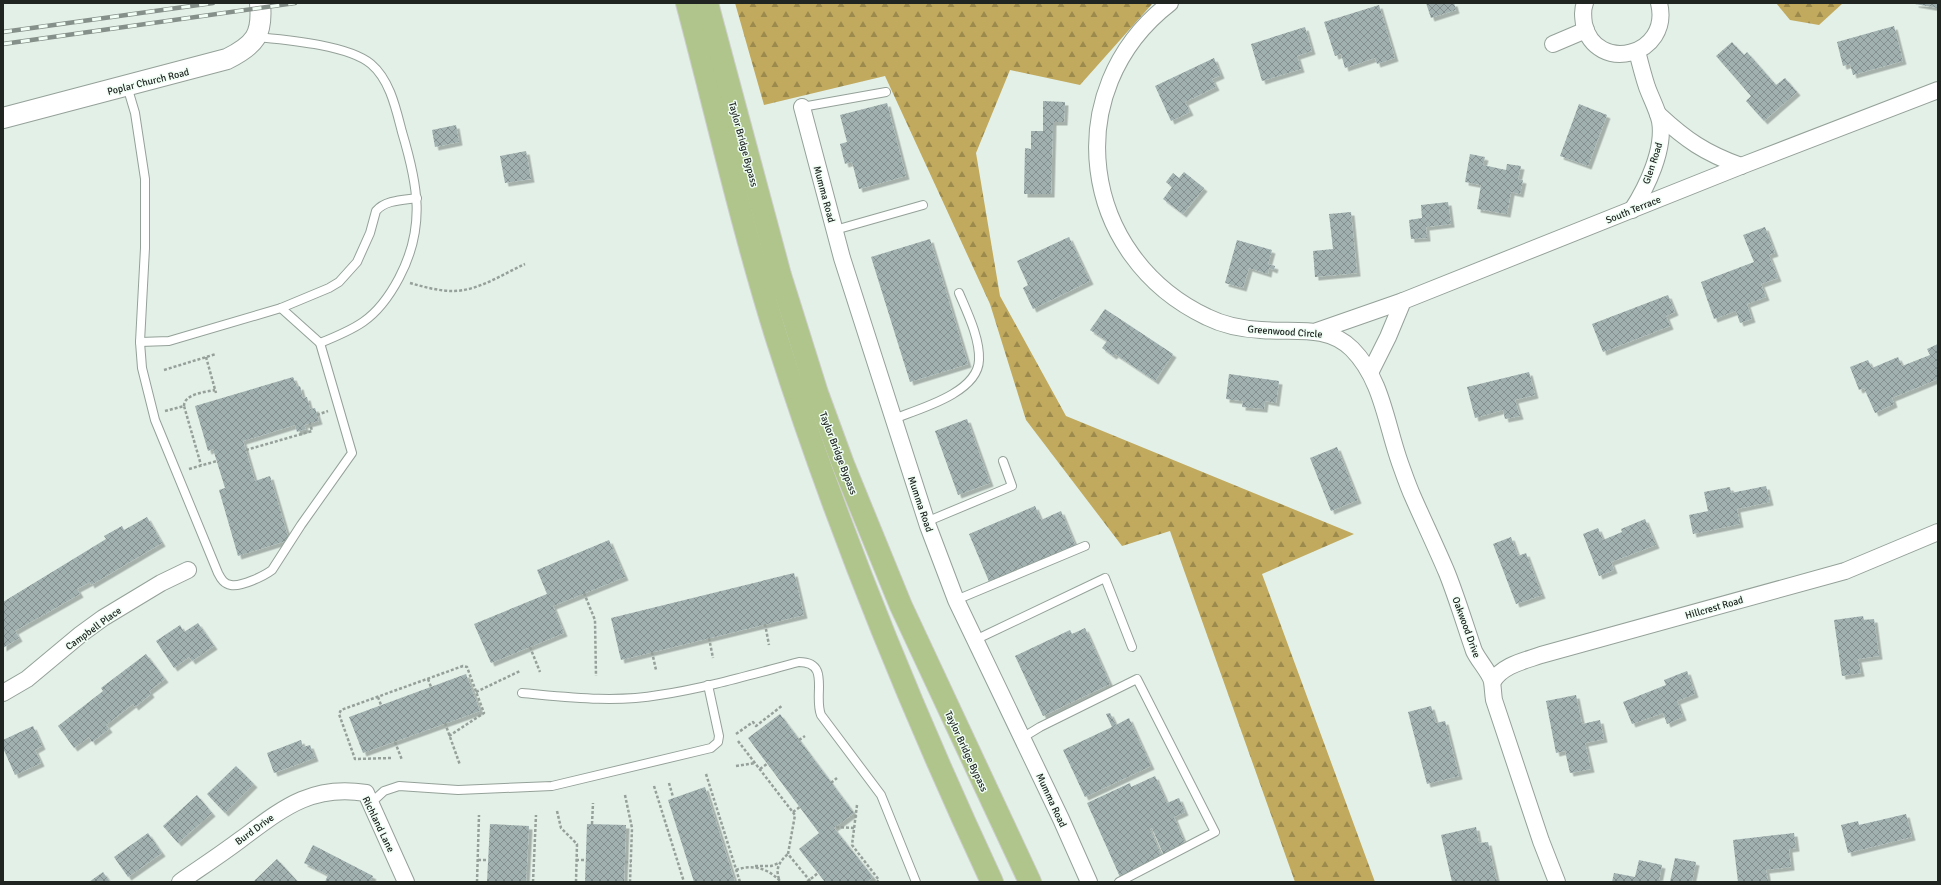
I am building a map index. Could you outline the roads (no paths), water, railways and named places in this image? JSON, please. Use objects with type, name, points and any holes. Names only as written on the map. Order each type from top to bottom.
[{"type":"main road","name":"Taylor Bridge Bypass","points":[[687,3],[760,281],[820,465],[874,612],[902,682],[992,882]]},
{"type":"main road","name":"Taylor Bridge Bypass","points":[[707,3],[790,312],[838,450],[907,621],[1030,882]]},
{"type":"street","name":"Greenwood Circle","points":[[1170,3],[1157,13],[1141,29],[1125,52],[1109,83],[1099,119],[1096,152],[1099,181],[1112,223],[1126,248],[1138,265],[1158,285],[1180,302],[1207,317],[1237,327],[1257,330],[1317,331],[1340,339],[1352,348],[1370,373]]},
{"type":"street","points":[[1585,3],[1583,17],[1586,30],[1597,46],[1607,52],[1620,54],[1637,51],[1645,46],[1655,36],[1660,23],[1659,3]]},
{"type":"street","name":"Poplar Church Road","points":[[3,118],[227,59],[244,51],[257,37],[262,18],[260,6]]},
{"type":"street","points":[[1553,44],[1586,30]]},
{"type":"street","name":"Glen Road","points":[[1632,210],[1647,184],[1658,149],[1661,130],[1658,114],[1647,86],[1637,51]]},
{"type":"street","name":"South Terrace","points":[[1317,331],[1403,301],[1741,166],[1938,90]]},
{"type":"street","name":"Mumma Road","points":[[802,107],[835,230],[892,419],[926,522],[956,600],[1089,882]]},
{"type":"street","name":"Glen Road","points":[[1658,114],[1677,132],[1698,148],[1741,166]]},
{"type":"street","points":[[1370,373],[1388,337],[1403,301]]},
{"type":"street","name":"Oakwood Drive","points":[[1370,373],[1382,402],[1399,462],[1446,571],[1475,652],[1493,681],[1492,689],[1494,700],[1540,841],[1557,882]]},
{"type":"street","name":"Hillcrest Road","points":[[1493,681],[1496,676],[1508,667],[1541,655],[1845,571],[1938,532]]},
{"type":"street","name":"Campbell Place","points":[[3,693],[27,679],[81,634],[103,618],[161,583],[188,570]]},
{"type":"street","name":"Richland Lane","points":[[336,791],[346,790],[366,793],[406,882]]},
{"type":"street","name":"Burd Drive","points":[[180,882],[278,812],[303,799],[323,792],[336,791]]},
{"type":"lane","points":[[257,37],[314,43],[350,54],[370,63],[382,75],[403,132],[417,198],[416,233],[411,250],[393,291],[364,321],[340,335],[320,342]]},
{"type":"lane","points":[[127,86],[135,113],[145,179],[146,248],[140,342],[142,368],[156,420],[218,573],[225,583],[234,586],[265,575],[272,570],[301,525],[352,453],[320,342],[281,308]]},
{"type":"lane","points":[[802,107],[886,92]]},
{"type":"lane","points":[[140,342],[169,341],[281,308],[329,288],[339,282],[357,262],[365,247],[376,211],[379,207],[385,204],[417,198]]},
{"type":"lane","points":[[835,230],[923,205]]},
{"type":"lane","points":[[892,419],[933,403],[966,386],[973,378],[979,360],[978,350],[966,310],[959,293]]},
{"type":"lane","points":[[926,522],[1012,486],[1004,461]]},
{"type":"lane","points":[[956,600],[1086,546]]},
{"type":"lane","points":[[975,640],[1105,578],[1132,647]]},
{"type":"lane","points":[[522,693],[609,699],[658,696],[799,662],[806,662],[817,668],[819,676],[818,708],[821,715],[881,795],[916,882]]},
{"type":"lane","points":[[1022,738],[1040,727],[1137,679],[1215,832],[1119,882]]},
{"type":"lane","points":[[371,803],[384,792],[399,786],[458,790],[552,786],[711,748],[718,742],[719,736],[708,685]]},
{"type":"railway","points":[[3,32],[213,3]]},
{"type":"railway","points":[[3,44],[295,3]]}]
